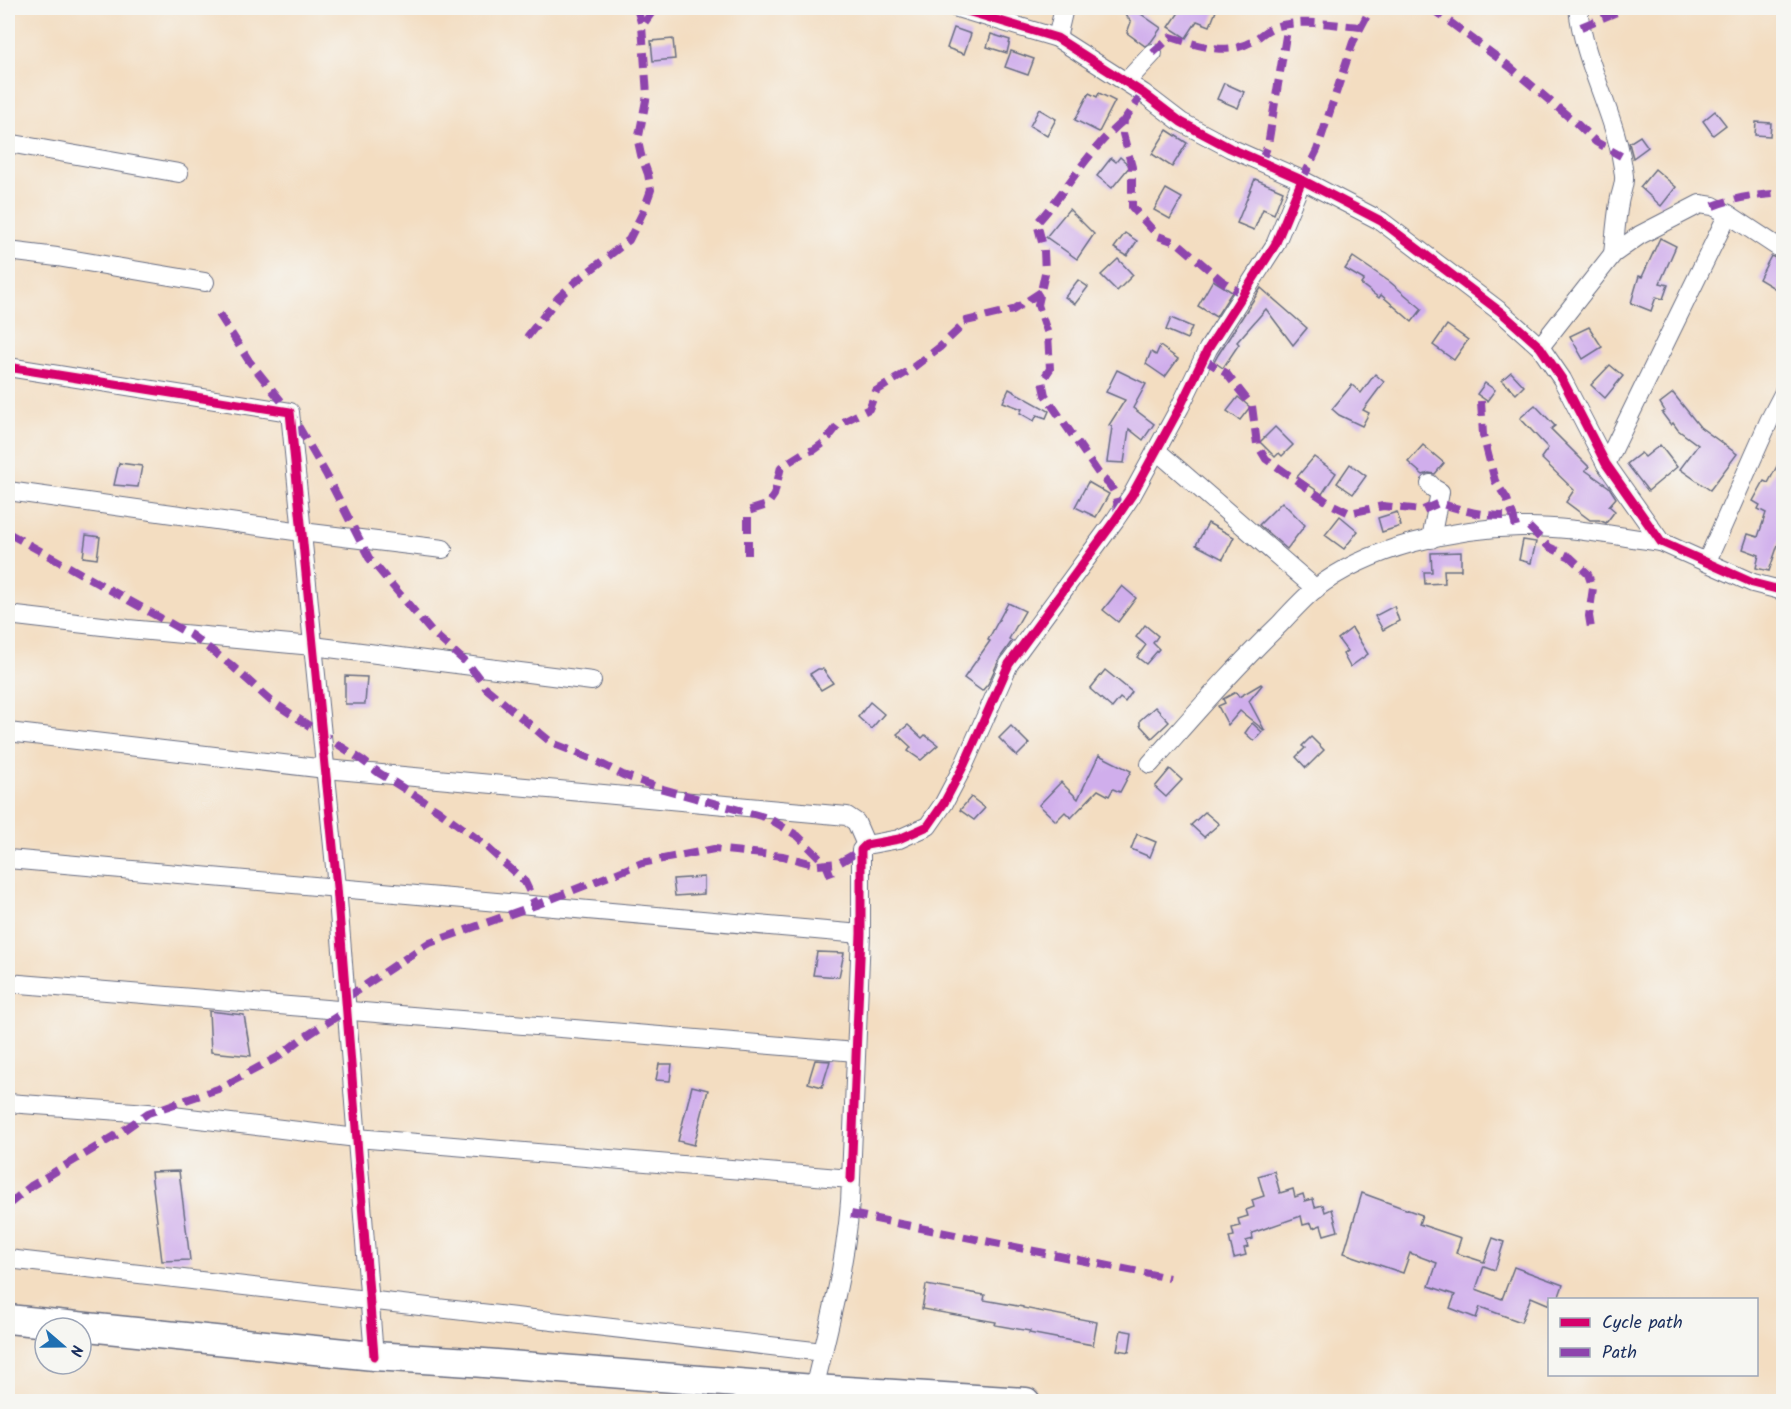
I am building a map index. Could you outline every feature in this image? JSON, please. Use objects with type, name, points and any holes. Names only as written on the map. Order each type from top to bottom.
[{"type":"main road","points":[[8,1319],[374,1356],[814,1389],[1026,1401]]},
{"type":"street","points":[[957,8],[1057,38],[1126,82],[1181,122],[1230,148],[1302,180],[1380,221],[1502,313],[1540,347],[1562,379],[1606,464],[1661,542]]},
{"type":"street","points":[[1057,38],[1064,8]]},
{"type":"street","points":[[1578,8],[1584,42],[1613,122],[1622,161],[1624,180],[1618,204],[1613,254]]},
{"type":"street","points":[[1126,82],[1153,53]]},
{"type":"street","points":[[8,143],[179,173]]},
{"type":"street","points":[[814,1389],[851,1215],[861,934],[861,850],[866,844],[899,839],[928,826],[944,803],[964,765],[1009,664],[1115,520],[1157,451],[1208,349],[1275,244],[1302,180]]},
{"type":"street","points":[[1540,347],[1613,254],[1640,235],[1700,204],[1713,206],[1728,214],[1784,251]]},
{"type":"street","points":[[1606,464],[1728,214]]},
{"type":"street","points":[[8,251],[205,282]]},
{"type":"street","points":[[8,367],[290,412],[338,887],[374,1356]]},
{"type":"street","points":[[1707,561],[1768,421],[1784,392]]},
{"type":"street","points":[[1157,451],[1316,589]]},
{"type":"street","points":[[1430,484],[1432,488],[1440,492],[1431,539]]},
{"type":"street","points":[[8,491],[443,549]]},
{"type":"street","points":[[1150,764],[1253,650],[1316,589],[1360,561],[1412,543],[1467,532],[1522,527],[1567,530],[1661,542],[1753,583],[1784,591]]},
{"type":"street","points":[[8,615],[313,646],[592,681]]},
{"type":"street","points":[[8,732],[326,769],[847,816],[856,822],[866,844]]},
{"type":"street","points":[[8,859],[861,934]]},
{"type":"street","points":[[8,983],[856,1052]]},
{"type":"street","points":[[8,1102],[148,1113],[357,1138],[851,1179]]},
{"type":"street","points":[[8,1258],[823,1353]]},
{"type":"building","points":[[1133,8],[1161,28],[1151,42],[1145,46],[1127,33],[1131,22],[1125,14]]},
{"type":"building","points":[[1182,8],[1208,8],[1216,11],[1210,26],[1197,21],[1186,38],[1169,27]]},
{"type":"building","points":[[954,28],[971,34],[964,54],[947,48]]},
{"type":"building","points":[[991,34],[1010,40],[1007,53],[987,47]]},
{"type":"building","points":[[673,39],[675,59],[653,61],[651,41]]},
{"type":"building","points":[[1011,51],[1034,59],[1028,75],[1005,67]]},
{"type":"building","points":[[1224,83],[1244,92],[1238,108],[1217,99]]},
{"type":"building","points":[[1089,93],[1097,97],[1099,93],[1115,101],[1099,132],[1075,120]]},
{"type":"building","points":[[1039,109],[1056,119],[1047,136],[1030,126]]},
{"type":"building","points":[[1715,111],[1726,125],[1713,135],[1703,121]]},
{"type":"building","points":[[1756,122],[1771,123],[1770,136],[1755,135]]},
{"type":"building","points":[[1167,130],[1187,143],[1172,167],[1152,154]]},
{"type":"building","points":[[1640,136],[1648,147],[1633,158],[1629,143]]},
{"type":"building","points":[[1120,157],[1130,166],[1112,188],[1097,176],[1111,158],[1116,162]]},
{"type":"building","points":[[1655,169],[1676,187],[1661,206],[1640,187]]},
{"type":"building","points":[[1255,179],[1283,191],[1274,214],[1263,209],[1254,230],[1237,223]]},
{"type":"building","points":[[1166,189],[1182,198],[1170,219],[1154,210]]},
{"type":"building","points":[[1069,209],[1094,234],[1077,259],[1046,237]]},
{"type":"building","points":[[1125,233],[1137,241],[1127,256],[1114,248]]},
{"type":"building","points":[[1660,238],[1676,246],[1660,283],[1668,285],[1663,299],[1656,297],[1651,311],[1631,303],[1639,276],[1642,277]]},
{"type":"building","points":[[1771,256],[1784,262],[1784,294],[1759,279]]},
{"type":"building","points":[[1353,257],[1390,282],[1422,309],[1412,322],[1381,295],[1379,298],[1361,284],[1364,280],[1345,269]]},
{"type":"building","points":[[1118,259],[1133,275],[1117,291],[1101,275]]},
{"type":"building","points":[[1078,280],[1088,287],[1075,304],[1065,297]]},
{"type":"building","points":[[1213,280],[1232,292],[1216,317],[1198,306]]},
{"type":"building","points":[[1261,288],[1307,328],[1293,345],[1266,309],[1237,342],[1239,344],[1223,368],[1217,364],[1214,368],[1212,366],[1218,355]]},
{"type":"building","points":[[1171,318],[1192,327],[1187,339],[1166,330]]},
{"type":"building","points":[[1447,325],[1468,340],[1454,360],[1433,345]]},
{"type":"building","points":[[1589,327],[1602,347],[1583,359],[1570,336]]},
{"type":"building","points":[[1160,346],[1178,359],[1165,377],[1146,364],[1151,352],[1156,355]]},
{"type":"building","points":[[1610,365],[1623,376],[1605,398],[1591,385]]},
{"type":"building","points":[[1117,370],[1146,384],[1133,408],[1154,424],[1143,440],[1129,429],[1124,463],[1107,462],[1112,427],[1109,425],[1125,400],[1106,392]]},
{"type":"building","points":[[1511,372],[1524,386],[1516,394],[1502,380]]},
{"type":"building","points":[[1375,374],[1384,382],[1363,410],[1369,413],[1362,426],[1332,409],[1352,385],[1361,393]]},
{"type":"building","points":[[1485,383],[1495,390],[1487,401],[1477,394]]},
{"type":"building","points":[[1009,389],[1049,411],[1046,418],[1037,415],[1034,421],[1020,413],[1022,409],[1003,402]]},
{"type":"building","points":[[1673,393],[1700,427],[1737,454],[1710,490],[1680,469],[1698,445],[1678,430],[1673,423],[1671,425],[1662,413],[1665,411],[1660,403]]},
{"type":"building","points":[[1238,397],[1250,407],[1240,420],[1227,411]]},
{"type":"building","points":[[1535,405],[1555,426],[1551,429],[1589,467],[1585,470],[1609,487],[1616,498],[1609,506],[1615,511],[1606,523],[1590,520],[1566,502],[1574,490],[1541,458],[1548,448],[1520,418]]},
{"type":"building","points":[[1275,427],[1293,445],[1282,456],[1279,453],[1275,457],[1260,442]]},
{"type":"building","points":[[1423,445],[1444,463],[1435,474],[1423,475],[1408,462]]},
{"type":"building","points":[[1660,445],[1677,467],[1648,491],[1627,464],[1641,453],[1645,457]]},
{"type":"building","points":[[1784,453],[1784,527],[1769,571],[1756,568],[1759,555],[1743,549],[1748,534],[1758,537],[1766,513],[1758,509],[1760,505],[1753,501],[1764,481],[1768,483]]},
{"type":"building","points":[[1314,457],[1336,473],[1322,494],[1297,477]]},
{"type":"building","points":[[119,463],[142,466],[138,487],[114,485]]},
{"type":"building","points":[[1350,464],[1366,476],[1353,494],[1337,483]]},
{"type":"building","points":[[1088,482],[1109,494],[1096,517],[1075,507]]},
{"type":"building","points":[[1282,502],[1305,525],[1287,549],[1259,525]]},
{"type":"building","points":[[1397,512],[1401,526],[1382,532],[1378,518]]},
{"type":"building","points":[[1340,516],[1358,531],[1344,549],[1325,535]]},
{"type":"building","points":[[1208,523],[1234,537],[1223,559],[1196,545]]},
{"type":"building","points":[[86,535],[100,537],[97,559],[83,557]]},
{"type":"building","points":[[1523,540],[1536,542],[1531,563],[1519,560]]},
{"type":"building","points":[[1461,552],[1461,570],[1444,570],[1445,583],[1425,584],[1424,572],[1432,572],[1431,553]]},
{"type":"building","points":[[1122,586],[1136,598],[1118,622],[1103,610]]},
{"type":"building","points":[[1008,603],[1025,611],[1009,639],[1012,641],[982,691],[964,678],[990,641],[988,640]]},
{"type":"building","points":[[1394,606],[1399,621],[1383,630],[1375,616]]},
{"type":"building","points":[[1145,625],[1158,636],[1153,643],[1159,649],[1146,664],[1137,657],[1146,645],[1136,637]]},
{"type":"building","points":[[1352,628],[1368,654],[1350,667],[1343,654],[1347,651],[1338,639]]},
{"type":"building","points":[[823,669],[833,683],[821,690],[810,674]]},
{"type":"building","points":[[1105,670],[1132,692],[1125,702],[1120,698],[1112,708],[1090,689]]},
{"type":"building","points":[[345,676],[367,677],[365,704],[345,704]]},
{"type":"building","points":[[1261,684],[1249,701],[1265,731],[1240,711],[1228,725],[1218,706],[1225,703],[1223,699],[1236,692],[1239,697]]},
{"type":"building","points":[[870,702],[884,714],[871,729],[858,717]]},
{"type":"building","points":[[1155,707],[1169,722],[1152,738],[1140,725],[1140,720]]},
{"type":"building","points":[[1252,723],[1262,732],[1254,741],[1245,733]]},
{"type":"building","points":[[908,725],[922,738],[925,735],[938,745],[921,760],[908,751],[911,747],[897,734]]},
{"type":"building","points":[[1011,726],[1029,744],[1017,756],[999,738]]},
{"type":"building","points":[[1311,737],[1324,750],[1306,768],[1296,757]]},
{"type":"building","points":[[1099,755],[1131,771],[1120,792],[1113,789],[1109,796],[1098,790],[1071,818],[1065,812],[1056,821],[1039,805],[1061,782],[1078,799]]},
{"type":"building","points":[[1170,769],[1182,780],[1166,797],[1155,787]]},
{"type":"building","points":[[971,797],[985,808],[974,820],[960,810]]},
{"type":"building","points":[[1205,812],[1219,824],[1204,837],[1191,825]]},
{"type":"building","points":[[1137,834],[1156,842],[1150,857],[1131,849]]},
{"type":"building","points":[[704,877],[704,894],[675,896],[673,879]]},
{"type":"building","points":[[817,952],[844,953],[839,977],[813,975]]},
{"type":"building","points":[[209,1011],[244,1015],[251,1056],[211,1052]]},
{"type":"building","points":[[815,1060],[830,1061],[822,1087],[808,1083]]},
{"type":"building","points":[[659,1064],[672,1064],[670,1081],[656,1080]]},
{"type":"building","points":[[692,1086],[708,1090],[694,1145],[678,1141]]},
{"type":"building","points":[[179,1171],[190,1260],[162,1261],[151,1172]]},
{"type":"building","points":[[1274,1171],[1280,1193],[1293,1189],[1295,1197],[1303,1194],[1305,1201],[1313,1199],[1315,1207],[1323,1205],[1325,1212],[1332,1209],[1338,1231],[1324,1235],[1321,1225],[1313,1228],[1311,1223],[1303,1225],[1301,1216],[1252,1233],[1253,1239],[1246,1241],[1248,1247],[1244,1248],[1246,1255],[1234,1258],[1229,1237],[1234,1236],[1232,1228],[1240,1226],[1238,1219],[1248,1216],[1246,1210],[1254,1207],[1252,1200],[1264,1196],[1258,1176]]},
{"type":"building","points":[[1362,1193],[1422,1215],[1419,1224],[1461,1238],[1456,1253],[1484,1262],[1493,1238],[1504,1242],[1495,1270],[1484,1266],[1476,1289],[1502,1299],[1514,1267],[1563,1285],[1558,1298],[1548,1298],[1548,1304],[1531,1297],[1521,1322],[1480,1307],[1476,1318],[1450,1308],[1455,1295],[1429,1286],[1437,1263],[1410,1253],[1403,1273],[1344,1253]]},
{"type":"building","points":[[926,1285],[985,1295],[984,1300],[1097,1322],[1093,1345],[995,1325],[996,1322],[922,1309]]},
{"type":"building","points":[[1121,1330],[1132,1332],[1129,1352],[1117,1350]]},
{"type":"marked path","points":[[637,8],[642,26]]},
{"type":"marked path","points":[[527,337],[558,298],[629,240],[643,212],[651,190],[638,141],[647,95],[642,26],[655,8]]},
{"type":"marked path","points":[[1302,180],[1317,150],[1353,42],[1371,8]]},
{"type":"marked path","points":[[1431,8],[1510,67],[1596,142],[1621,156]]},
{"type":"marked path","points":[[1581,27],[1626,8]]},
{"type":"marked path","points":[[1153,53],[1171,37],[1222,49],[1241,46],[1274,27],[1288,24],[1320,23],[1361,27]]},
{"type":"marked path","points":[[1261,162],[1268,145],[1288,24]]},
{"type":"marked path","points":[[1143,93],[1124,120],[1123,134],[1132,167],[1132,207],[1158,236],[1178,243],[1221,280],[1243,295]]},
{"type":"marked path","points":[[1117,513],[1117,502],[1112,488],[1101,477],[1045,395],[1042,381],[1050,369],[1048,334],[1038,305],[1045,273],[1044,250],[1037,223],[1089,157],[1124,120]]},
{"type":"marked path","points":[[1713,206],[1739,198],[1784,193]]},
{"type":"marked path","points":[[748,555],[748,511],[767,505],[774,495],[781,467],[825,442],[839,424],[869,409],[876,391],[907,372],[940,347],[961,327],[962,322],[1013,310],[1041,292]]},
{"type":"marked path","points":[[219,314],[249,361],[290,412],[326,474],[369,558],[431,631],[469,665],[487,689],[552,743],[590,758],[623,775],[663,789],[768,818],[798,836],[826,864],[832,879]]},
{"type":"marked path","points":[[1203,359],[1226,373],[1252,406],[1257,444],[1266,459],[1329,503],[1350,513],[1383,506],[1423,510],[1439,503],[1475,513],[1513,516],[1516,527]]},
{"type":"marked path","points":[[1481,401],[1483,435],[1495,481],[1507,499],[1513,516]]},
{"type":"marked path","points":[[1529,527],[1549,547],[1570,557],[1588,574],[1593,588],[1589,616],[1591,628]]},
{"type":"marked path","points":[[8,533],[191,635],[231,665],[271,701],[438,810],[480,841],[525,882],[536,905]]},
{"type":"marked path","points":[[346,998],[427,944],[536,905],[642,863],[714,849],[783,856],[817,865],[839,863],[861,850]]},
{"type":"marked path","points":[[8,1205],[31,1186],[120,1133],[148,1113],[218,1089],[278,1057],[347,1010]]},
{"type":"marked path","points":[[851,1214],[1169,1278]]},
{"type":"cycle path","points":[[957,8],[1057,38],[1143,93],[1181,122],[1381,221],[1502,313],[1540,347],[1562,379],[1606,464],[1661,542],[1753,583],[1784,591]]},
{"type":"cycle path","points":[[851,1179],[861,934],[861,850],[866,845],[899,839],[928,826],[944,803],[964,765],[1009,664],[1132,495],[1180,407],[1208,349],[1275,245],[1302,180]]},
{"type":"cycle path","points":[[8,367],[290,412],[337,887],[374,1356]]}]
